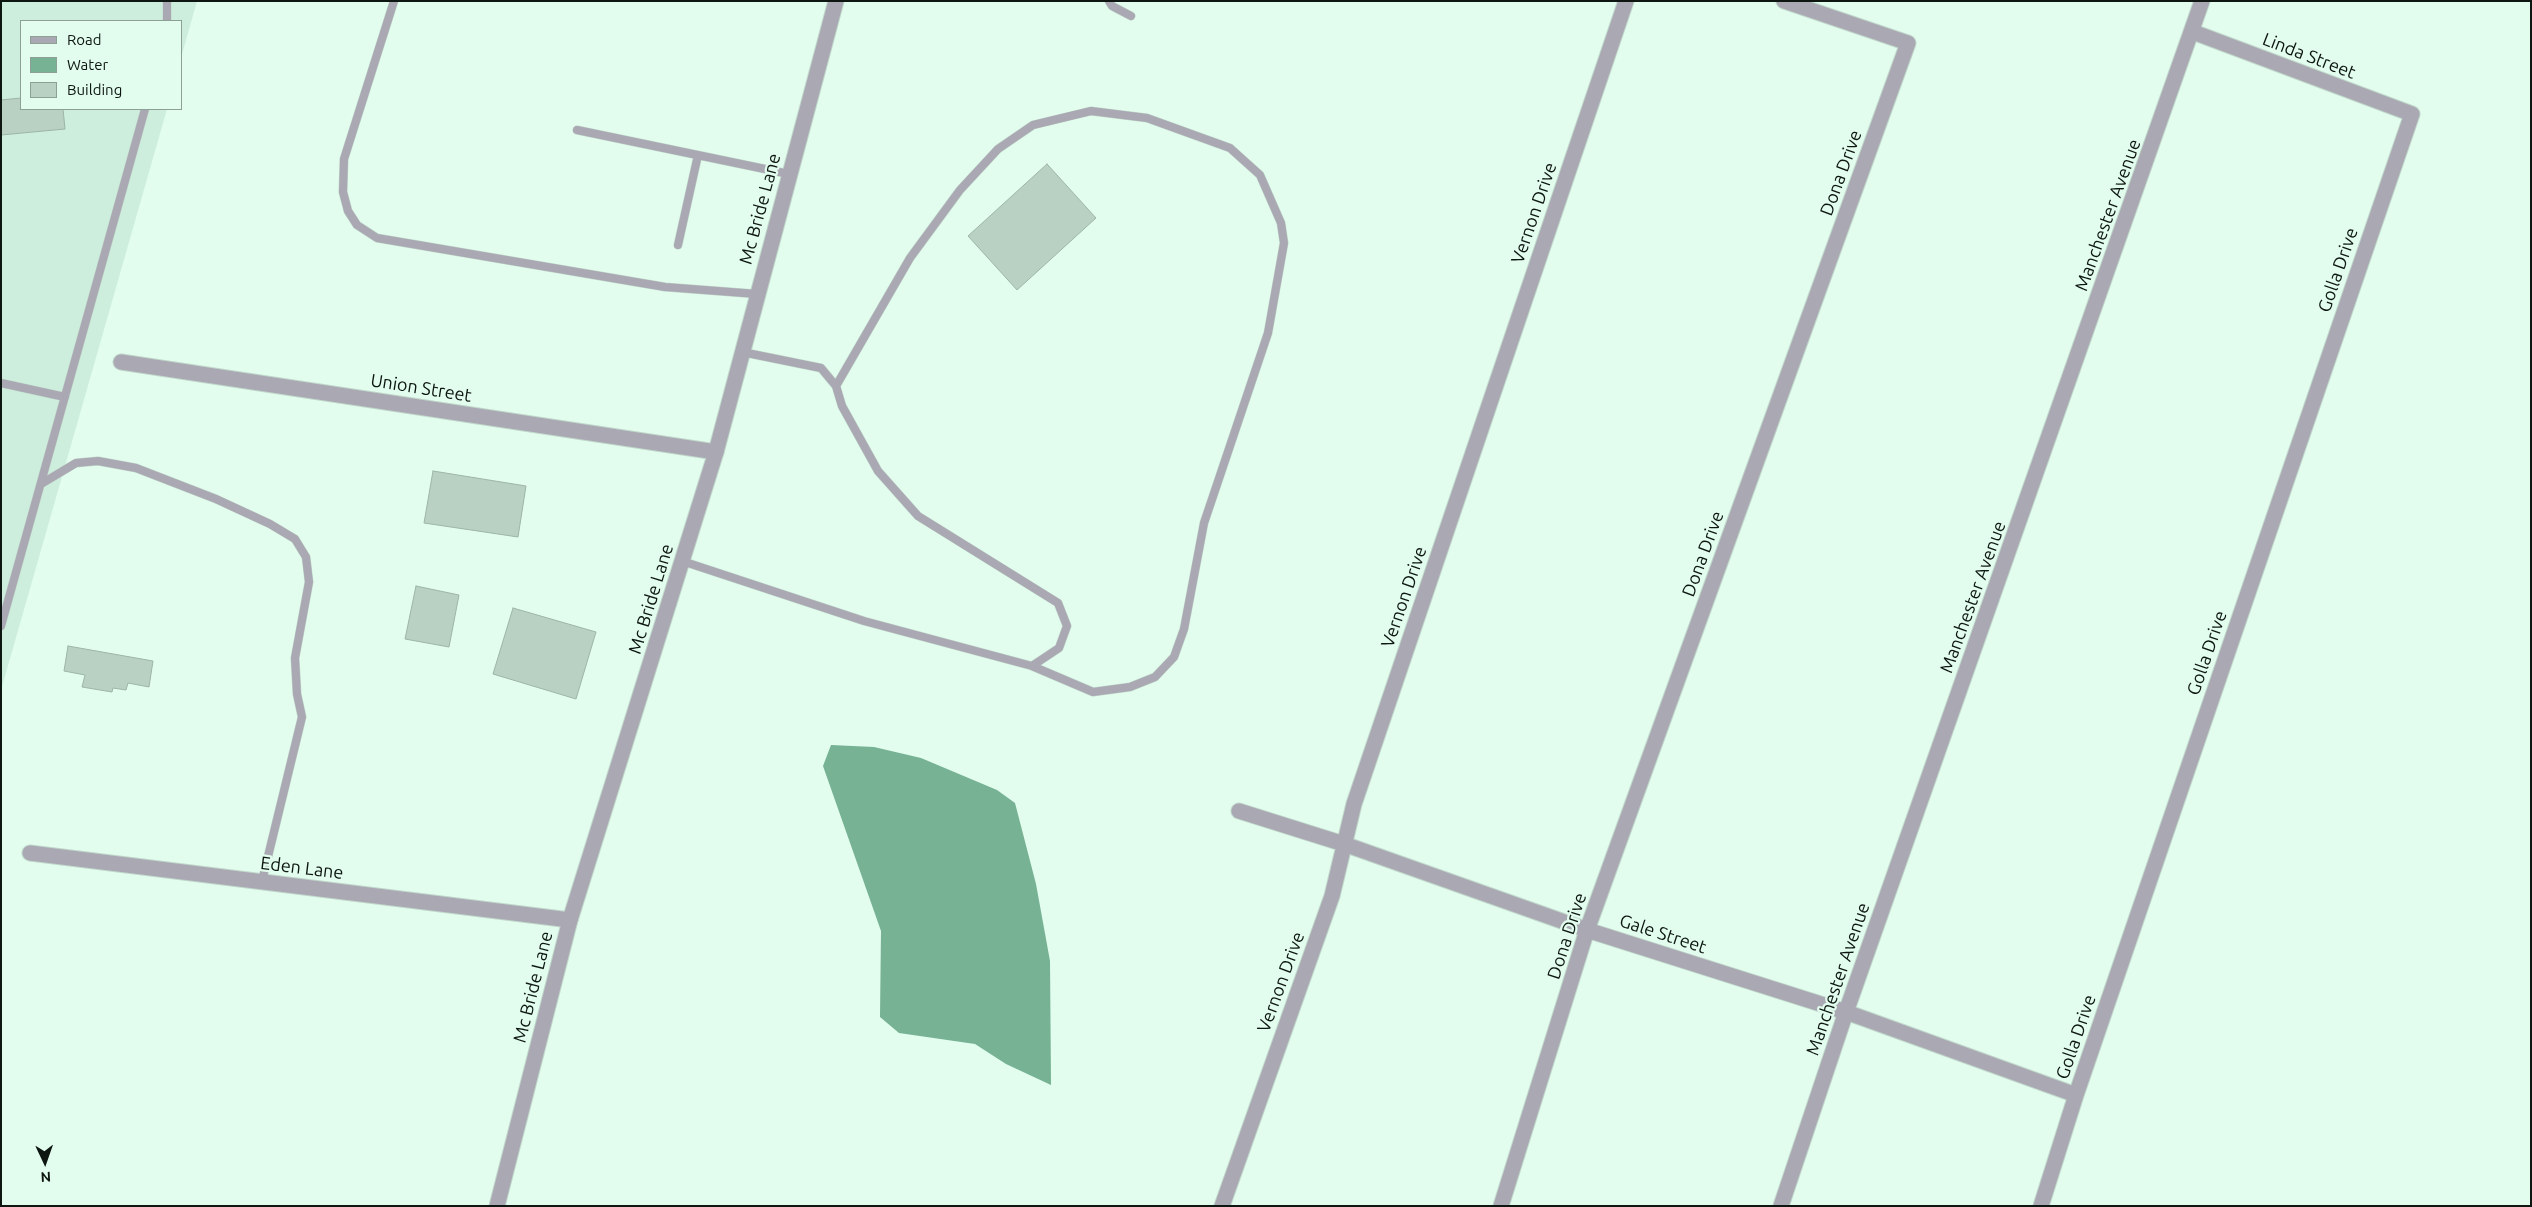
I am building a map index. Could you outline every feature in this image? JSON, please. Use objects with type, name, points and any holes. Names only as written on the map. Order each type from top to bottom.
[{"type":"street","name":"Mc Bride Lane","points":[[497,1206],[570,920],[716,452],[756,294],[836,1]]},
{"type":"street","name":"Vernon Drive","points":[[1222,1206],[1332,896],[1354,804],[1626,1]]},
{"type":"street","name":"Dona Drive","points":[[1501,1206],[1587,930],[1908,43],[1784,1]]},
{"type":"street","name":"Manchester Avenue","points":[[1781,1206],[1846,1012],[2193,32],[2202,1]]},
{"type":"street","name":"Linda Street","points":[[2193,32],[2412,114]]},
{"type":"street","name":"Golla Drive","points":[[2041,1206],[2076,1095],[2412,114]]},
{"type":"street","name":"Union Street","points":[[121,362],[716,452]]},
{"type":"street","name":"Gale Street","points":[[1239,811],[1344,844],[1587,930],[1846,1012],[2076,1095]]},
{"type":"street","name":"Eden Lane","points":[[30,853],[570,920]]},
{"type":"lane","points":[[167,1],[167,20]]},
{"type":"lane","points":[[394,1],[344,159],[343,192],[348,211],[357,225],[377,238],[665,287],[756,294]]},
{"type":"lane","points":[[1109,1],[1112,6],[1132,16]]},
{"type":"lane","points":[[1,626],[145,110]]},
{"type":"lane","points":[[682,561],[864,621],[1032,666],[1093,692],[1130,687],[1155,678],[1174,657],[1184,629],[1204,523],[1268,333],[1284,243],[1282,223],[1260,175],[1230,148],[1147,118],[1091,111],[1033,125],[998,149],[960,190],[910,258],[836,386]]},
{"type":"lane","points":[[577,130],[789,174]]},
{"type":"lane","points":[[678,245],[698,155]]},
{"type":"lane","points":[[742,352],[820,368],[836,386],[842,406],[878,471],[918,516],[1058,603],[1067,626],[1059,648],[1032,666]]},
{"type":"lane","points":[[1,383],[65,397]]},
{"type":"lane","points":[[41,484],[76,463],[98,461],[136,468],[216,499],[270,524],[295,539],[306,558],[309,582],[295,658],[297,694],[302,717],[262,882]]},
{"type":"shaded area","points":[[1,1],[197,1],[182,54],[182,20],[20,20],[20,110],[167,110],[1,690]]},
{"type":"water","points":[[831,745],[874,747],[921,758],[997,790],[1015,803],[1036,884],[1050,961],[1051,1085],[1006,1064],[975,1044],[899,1033],[880,1017],[881,931],[823,766]]},
{"type":"building","points":[[20,98],[20,110],[63,110],[65,129],[1,135],[1,100]]},
{"type":"building","points":[[1047,164],[1096,218],[1017,290],[968,236]]},
{"type":"building","points":[[433,471],[526,486],[518,537],[424,523]]},
{"type":"building","points":[[416,586],[459,595],[449,647],[405,639]]},
{"type":"building","points":[[513,608],[596,632],[576,699],[493,674]]},
{"type":"building","points":[[68,646],[153,661],[149,687],[128,683],[126,690],[113,688],[112,692],[82,687],[85,675],[64,671]]}]
